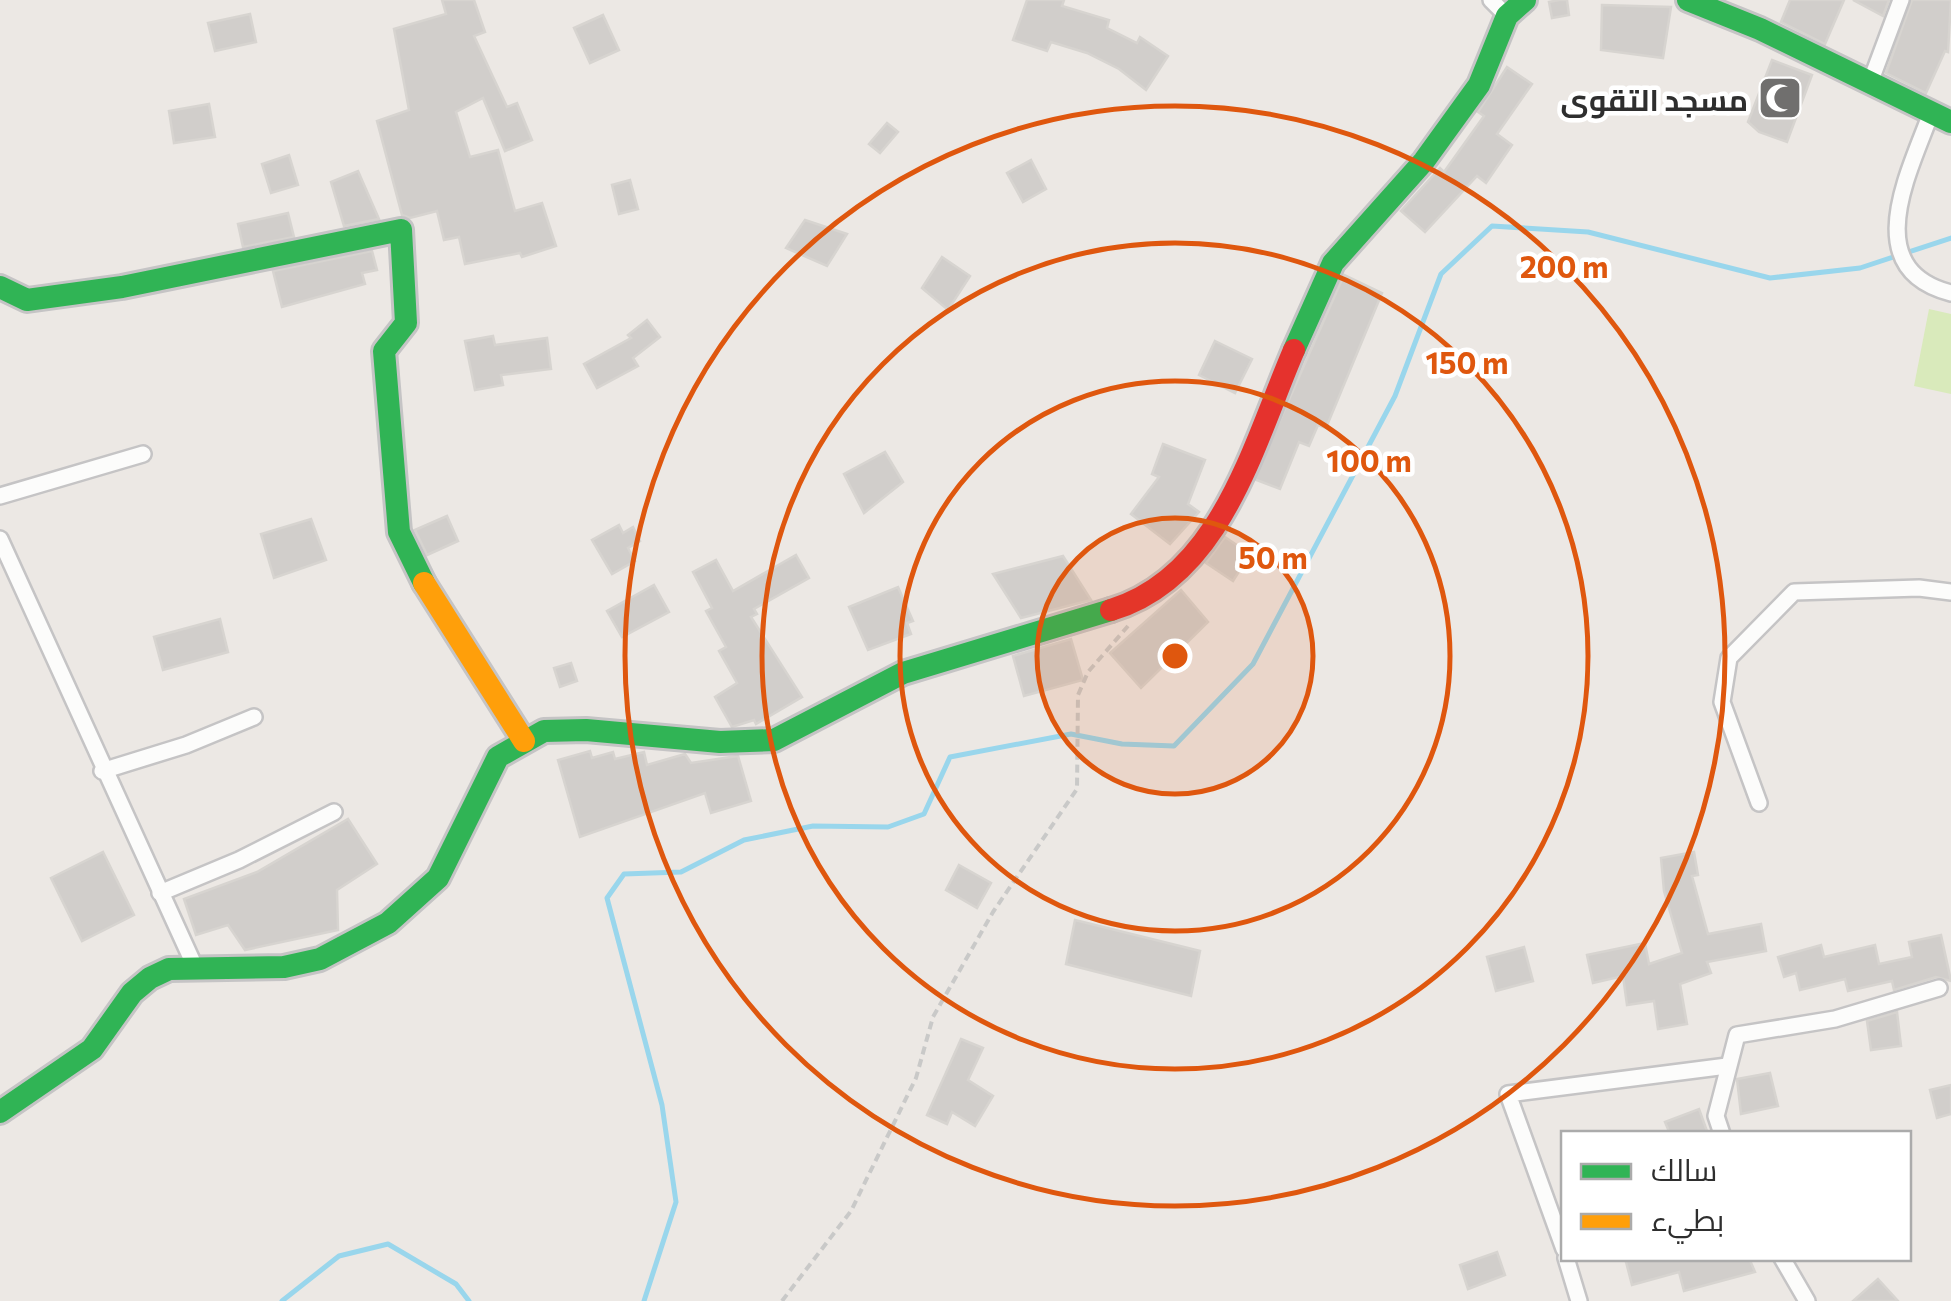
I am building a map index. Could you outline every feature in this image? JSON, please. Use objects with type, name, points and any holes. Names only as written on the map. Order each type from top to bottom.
[{"type":"main road","points":[[0,1112],[41,1088],[92,1050],[132,993],[150,978],[169,969],[284,967],[320,959],[388,923],[438,878],[485,776],[498,757],[544,731],[562,729],[720,742],[774,740],[903,673],[1132,604],[1163,588],[1183,570],[1221,518],[1298,335],[1333,264],[1424,161],[1479,85],[1500,8],[1526,0]]},
{"type":"main road","points":[[1688,0],[1760,28],[1941,117]]},
{"type":"main road","points":[[0,286],[27,300],[401,230],[406,322],[384,351],[399,532],[420,578],[524,741]]},
{"type":"street","points":[[1870,83],[1901,0]]},
{"type":"street","points":[[1941,117],[1894,214],[1906,264],[1928,287],[1951,293]]},
{"type":"street","points":[[0,496],[143,454]]},
{"type":"street","points":[[0,539],[102,771],[196,969]]},
{"type":"street","points":[[1760,803],[1722,702],[1729,658],[1794,592],[1919,588],[1951,592]]},
{"type":"street","points":[[102,771],[186,745],[254,717]]},
{"type":"street","points":[[160,893],[238,860],[334,812]]},
{"type":"street","points":[[1721,1131],[1716,1116],[1737,1035],[1835,1019],[1939,988]]},
{"type":"street","points":[[1561,1241],[1508,1094],[1727,1066]]},
{"type":"street","points":[[1567,1261],[1580,1301]]},
{"type":"street","points":[[1784,1261],[1807,1301]]},
{"type":"path","points":[[782,1301],[851,1211],[916,1078],[933,1018],[993,912],[1076,789],[1078,694],[1088,672],[1129,625],[1132,604]]},
{"type":"green space","points":[[1929,309],[1951,314],[1951,394],[1914,386]]},
{"type":"building","points":[[442,0],[474,0],[485,32],[474,36],[507,107],[517,103],[532,140],[505,151],[483,98],[456,112],[470,157],[498,150],[515,211],[542,203],[556,246],[522,257],[520,253],[465,264],[459,237],[444,240],[437,211],[410,218],[402,215],[377,121],[409,110],[394,29],[446,14]]},
{"type":"building","points":[[1027,0],[1064,0],[1062,6],[1109,20],[1107,28],[1137,43],[1140,37],[1168,56],[1146,90],[1119,69],[1087,53],[1051,42],[1047,51],[1013,40]]},
{"type":"building","points":[[1567,0],[1569,15],[1552,18],[1549,2]]},
{"type":"building","points":[[1790,0],[1844,0],[1825,44],[1781,22]]},
{"type":"building","points":[[1853,0],[1889,0],[1883,16]]},
{"type":"building","points":[[1912,0],[1951,0],[1948,52],[1945,51],[1926,93],[1886,73]]},
{"type":"building","points":[[1602,5],[1671,7],[1663,58],[1601,50]]},
{"type":"building","points":[[250,14],[256,42],[215,51],[208,23]]},
{"type":"building","points":[[603,15],[619,50],[590,63],[574,28]]},
{"type":"building","name":"مسجد التقوى","points":[[1772,60],[1812,75],[1787,142],[1759,132],[1748,122]]},
{"type":"building","points":[[1507,67],[1532,84],[1497,134],[1512,145],[1486,183],[1477,176],[1425,232],[1401,211],[1440,168],[1444,172],[1484,116],[1478,112]]},
{"type":"building","points":[[209,104],[215,137],[174,143],[169,111]]},
{"type":"building","points":[[887,123],[898,132],[880,153],[869,144]]},
{"type":"building","points":[[289,155],[298,185],[271,193],[262,164]]},
{"type":"building","points":[[1031,160],[1046,189],[1023,202],[1007,173]]},
{"type":"building","points":[[358,171],[379,219],[344,226],[331,182]]},
{"type":"building","points":[[630,180],[638,209],[619,214],[612,185]]},
{"type":"building","points":[[288,213],[294,237],[243,247],[238,224]]},
{"type":"building","points":[[805,220],[847,234],[827,266],[786,248]]},
{"type":"building","points":[[372,251],[377,270],[362,273],[365,284],[282,307],[273,271]]},
{"type":"building","points":[[942,257],[970,276],[948,310],[922,288]]},
{"type":"building","points":[[1344,275],[1382,293],[1326,428],[1318,425],[1309,446],[1299,442],[1280,489],[1254,479]]},
{"type":"building","points":[[647,320],[660,337],[633,358],[638,366],[597,388],[584,364],[631,338],[628,335]]},
{"type":"building","points":[[493,336],[495,345],[547,338],[551,369],[501,375],[503,385],[475,390],[465,341]]},
{"type":"building","points":[[1215,341],[1252,359],[1235,393],[1199,375]]},
{"type":"building","points":[[1163,444],[1205,460],[1188,504],[1199,512],[1170,544],[1131,514],[1159,477],[1152,474]]},
{"type":"building","points":[[885,452],[903,482],[864,513],[844,474]]},
{"type":"building","points":[[447,516],[458,541],[427,555],[415,530]]},
{"type":"building","points":[[311,519],[326,560],[274,578],[261,534]]},
{"type":"building","points":[[619,525],[623,533],[633,527],[640,541],[628,548],[635,561],[612,574],[592,540]]},
{"type":"building","points":[[1225,537],[1250,554],[1233,581],[1206,563]]},
{"type":"building","points":[[796,555],[809,578],[754,609],[757,614],[751,617],[802,697],[756,724],[754,720],[732,727],[715,697],[737,683],[719,651],[726,647],[706,611],[712,608],[693,572],[716,560],[733,591]]},
{"type":"building","points":[[1063,556],[1091,600],[1021,618],[993,574]]},
{"type":"building","points":[[654,585],[669,612],[622,637],[607,611]]},
{"type":"building","points":[[898,587],[913,621],[907,623],[911,634],[868,650],[849,607]]},
{"type":"building","points":[[1181,590],[1208,622],[1141,688],[1110,653]]},
{"type":"building","points":[[220,619],[228,652],[163,670],[154,637]]},
{"type":"building","points":[[1071,639],[1083,680],[1024,696],[1013,656]]},
{"type":"building","points":[[571,663],[577,681],[560,687],[554,668]]},
{"type":"building","points":[[590,751],[592,758],[613,752],[615,759],[644,752],[647,765],[685,754],[691,763],[738,756],[751,801],[711,813],[705,793],[580,837],[558,760]]},
{"type":"building","points":[[348,819],[377,864],[337,890],[338,930],[245,950],[228,925],[196,935],[184,899],[257,872]]},
{"type":"building","points":[[103,852],[134,915],[82,941],[51,878]]},
{"type":"building","points":[[1694,852],[1698,875],[1692,876],[1708,934],[1761,924],[1766,951],[1707,962],[1711,973],[1680,984],[1687,1024],[1658,1029],[1654,1001],[1627,1005],[1623,976],[1593,983],[1587,955],[1645,943],[1649,964],[1682,953],[1664,891],[1661,858]]},
{"type":"building","points":[[959,865],[991,883],[977,908],[946,890]]},
{"type":"building","points":[[1075,920],[1200,951],[1191,996],[1066,964]]},
{"type":"building","points":[[1941,935],[1951,981],[1936,977],[1894,990],[1892,981],[1848,991],[1845,979],[1800,990],[1796,973],[1784,977],[1778,957],[1821,945],[1824,957],[1875,945],[1879,964],[1912,957],[1909,942]]},
{"type":"building","points":[[1524,947],[1533,981],[1496,991],[1487,957]]},
{"type":"building","points":[[1897,1012],[1901,1046],[1871,1050],[1867,1021]]},
{"type":"building","points":[[961,1039],[983,1048],[968,1080],[993,1096],[975,1126],[952,1112],[947,1124],[927,1115]]},
{"type":"building","points":[[1770,1073],[1778,1106],[1741,1114],[1737,1079]]},
{"type":"building","points":[[1951,1085],[1951,1114],[1937,1118],[1930,1090]]},
{"type":"building","points":[[1699,1109],[1707,1131],[1669,1131],[1665,1122]]},
{"type":"building","points":[[1497,1252],[1505,1275],[1468,1289],[1460,1265]]},
{"type":"building","points":[[1626,1261],[1750,1261],[1755,1272],[1684,1291],[1679,1272],[1632,1285]]},
{"type":"building","points":[[1878,1279],[1898,1301],[1853,1301]]},
{"type":"waterway","points":[[644,1301],[676,1202],[662,1105],[607,898],[624,874],[681,872],[744,840],[813,826],[888,827],[924,814],[950,757],[1071,734],[1122,744],[1174,746],[1253,664],[1395,396],[1441,274],[1492,226],[1588,232],[1770,278],[1860,268],[1951,238]]},
{"type":"waterway","points":[[282,1301],[339,1256],[388,1244],[456,1284],[469,1301]]},
{"type":"traffic: fast","points":[[1294,350],[1333,263],[1424,161],[1479,85],[1507,16],[1525,0]]},
{"type":"traffic: fast","points":[[1688,0],[1760,29],[1951,122]]},
{"type":"traffic: fast","points":[[0,287],[27,300],[122,287],[401,230],[406,323],[384,351],[399,532],[424,583]]},
{"type":"traffic: fast","points":[[0,1112],[92,1049],[132,993],[150,978],[169,969],[284,967],[320,959],[388,923],[438,878],[498,757],[544,731],[586,730],[720,742],[774,740],[903,673],[1111,610]]},
{"type":"traffic: slow","points":[[424,583],[524,741]]},
{"type":"traffic: jam","points":[[1111,610],[1149,593],[1180,569],[1206,538],[1247,465],[1294,350]]},
{"type":"place","name":"مسجد التقوى","points":[[1780,98]]}]
